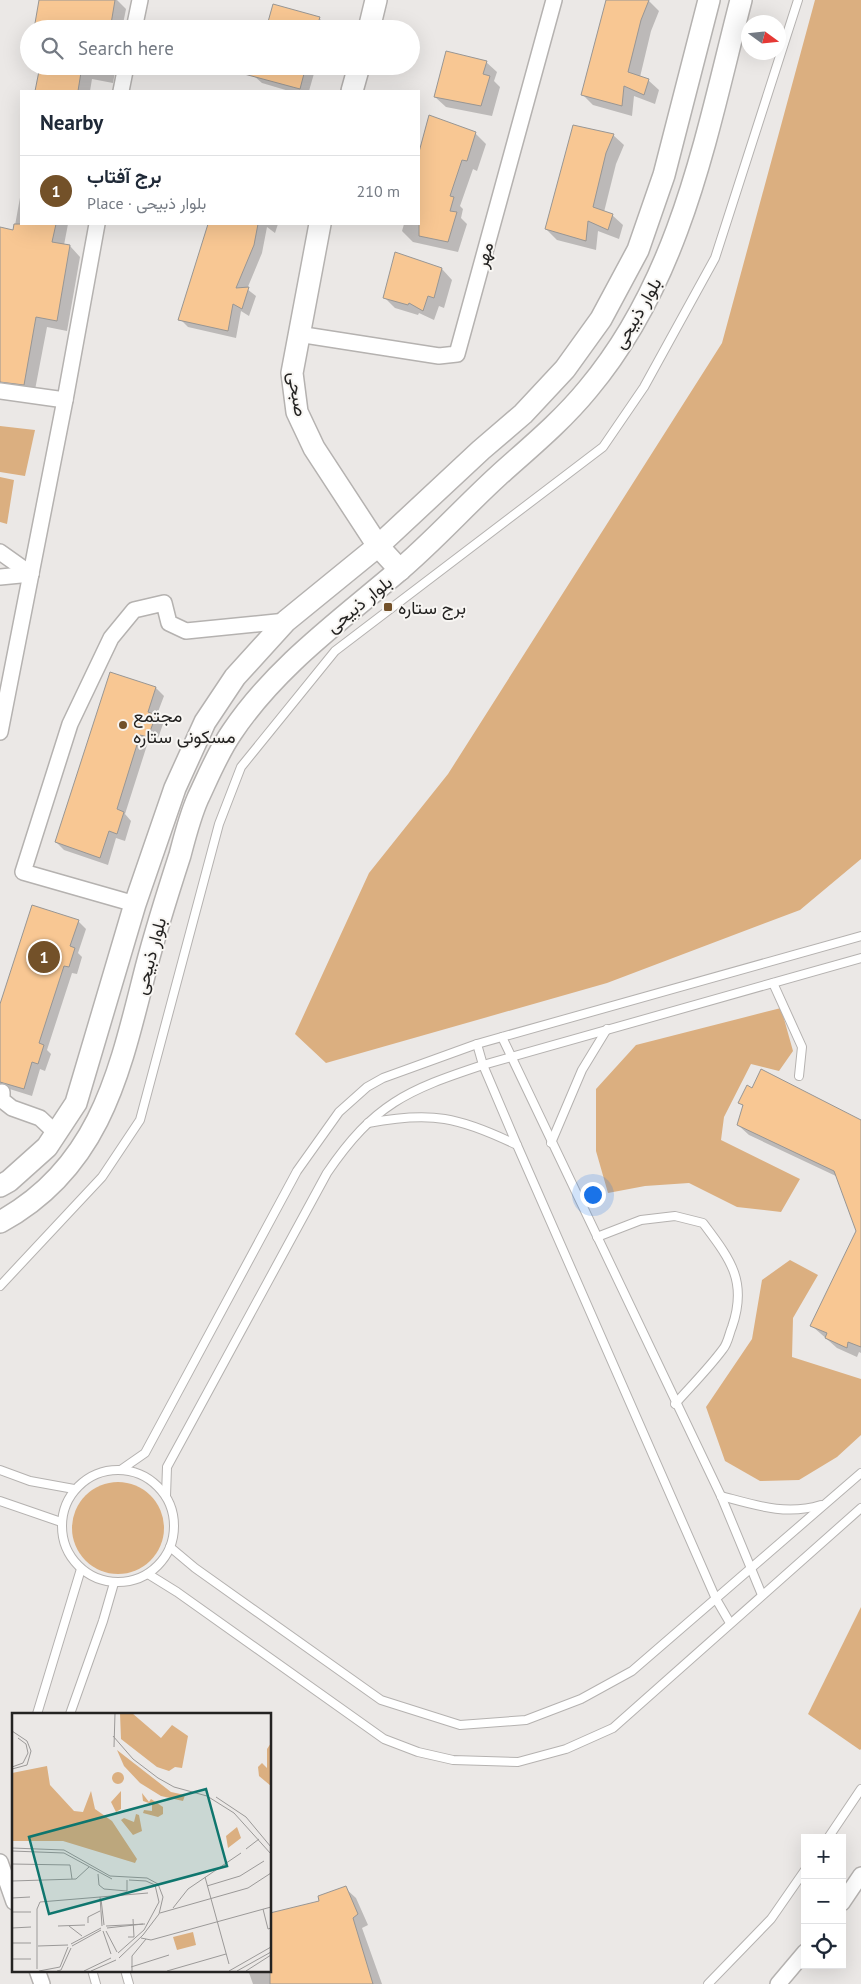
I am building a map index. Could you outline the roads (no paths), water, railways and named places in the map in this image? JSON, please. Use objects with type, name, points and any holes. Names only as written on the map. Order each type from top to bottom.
[{"type":"main road","points":[[371,20],[376,0]]},
{"type":"main road","name":"بلوار ذبیحی","points":[[0,1186],[9,1181],[47,1147],[76,1103],[135,904],[175,788],[205,722],[235,677],[286,621],[378,546],[480,450],[523,414],[565,369],[601,319],[638,250],[664,176],[709,0]]},
{"type":"main road","name":"بلوار ذبیحی","points":[[0,1222],[30,1203],[71,1164],[101,1116],[121,1063],[156,931],[196,802],[230,735],[264,690],[308,646],[400,570],[500,474],[544,436],[589,388],[627,336],[666,263],[693,184],[741,0]]},
{"type":"main road","points":[[352,90],[356,75]]},
{"type":"main road","name":"صبحی","points":[[320,225],[292,373],[297,412],[314,448],[378,546],[400,570]]},
{"type":"street","points":[[136,20],[140,0]]},
{"type":"street","name":"مهر","points":[[298,334],[438,356],[457,354],[554,0]]},
{"type":"street","points":[[121,90],[124,75]]},
{"type":"street","points":[[0,732],[32,574],[97,225]]},
{"type":"street","points":[[0,391],[65,400]]},
{"type":"street","points":[[0,552],[32,574]]},
{"type":"street","points":[[0,577],[32,574]]},
{"type":"street","points":[[135,904],[23,872],[70,724],[111,638],[134,610],[164,604],[169,623],[186,632],[286,621]]},
{"type":"street","points":[[2,1092],[2,1100],[12,1108],[40,1118],[56,1133]]},
{"type":"street","points":[[0,1862],[12,1896]]},
{"type":"street","points":[[846,1897],[861,1875]]},
{"type":"street","points":[[778,1984],[801,1957]]},
{"type":"street","points":[[38,1972],[42,1984]]},
{"type":"lane","points":[[0,1286],[102,1177],[140,1120],[219,824],[241,767],[336,651],[603,447],[644,387],[715,258],[798,0]]},
{"type":"lane","points":[[122,1469],[139,1473],[154,1482],[166,1496],[173,1512],[174,1530],[170,1547],[161,1562],[148,1574],[131,1581],[114,1582],[96,1579],[81,1570],[70,1556],[63,1540],[61,1522],[65,1505],[74,1489],[88,1478],[96,1474],[122,1469],[145,1454],[297,1171],[339,1112],[367,1087],[384,1078],[477,1044],[861,936]]},
{"type":"lane","points":[[166,1496],[167,1467],[328,1172],[348,1143],[386,1106],[434,1081],[483,1065],[861,958]]},
{"type":"lane","points":[[773,983],[802,1047],[799,1076]]},
{"type":"lane","points":[[551,1143],[582,1070],[607,1029]]},
{"type":"lane","points":[[502,1037],[721,1496],[762,1595]]},
{"type":"lane","points":[[477,1044],[483,1065],[518,1146],[716,1599],[730,1623]]},
{"type":"lane","points":[[368,1123],[405,1116],[440,1117],[481,1128],[518,1146]]},
{"type":"lane","points":[[597,1237],[642,1220],[675,1216],[703,1223],[730,1264],[739,1293],[736,1314],[725,1347],[676,1404]]},
{"type":"lane","points":[[0,1470],[30,1481],[74,1489]]},
{"type":"lane","points":[[170,1547],[195,1568],[381,1700],[460,1725],[526,1720],[581,1699],[632,1671],[861,1473]]},
{"type":"lane","points":[[721,1496],[777,1509],[802,1510],[825,1504]]},
{"type":"lane","points":[[0,1501],[61,1522]]},
{"type":"lane","points":[[148,1574],[177,1592],[384,1739],[418,1752],[453,1760],[518,1762],[566,1749],[613,1728],[861,1508]]},
{"type":"lane","points":[[37,1713],[81,1570]]},
{"type":"lane","points":[[70,1713],[114,1582]]},
{"type":"lane","points":[[831,1834],[861,1789]]},
{"type":"lane","points":[[708,1984],[771,1918],[801,1876]]},
{"type":"place","name":"برج ستاره","points":[[388,607]]},
{"type":"place","name":"مجتمع مسکونی ستاره","points":[[123,725]]},
{"type":"place","name":"برج آفتاب","points":[[44,957]]}]
